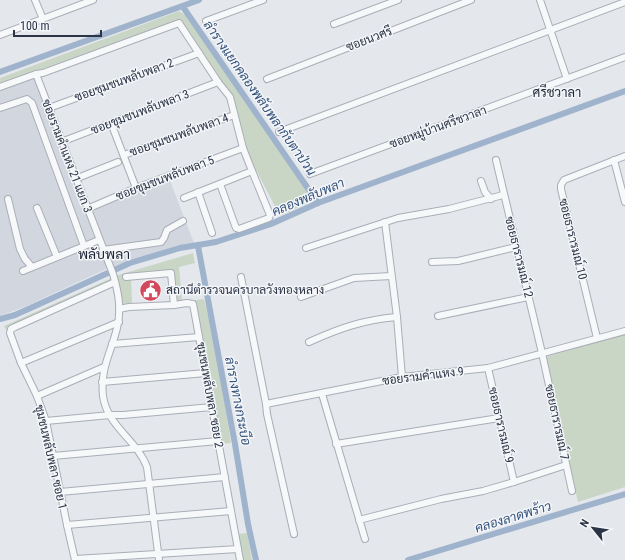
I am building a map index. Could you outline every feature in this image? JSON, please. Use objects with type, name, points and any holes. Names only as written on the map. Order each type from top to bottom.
[{"type":"street","points":[[35,0],[43,19]]},
{"type":"street","points":[[0,35],[93,0]]},
{"type":"street","points":[[206,21],[263,0]]},
{"type":"street","points":[[334,24],[398,0]]},
{"type":"street","name":"ซอยนวศรี","points":[[267,79],[471,0]]},
{"type":"street","points":[[540,0],[566,79]]},
{"type":"street","points":[[279,132],[625,2]]},
{"type":"street","points":[[0,87],[36,74],[43,73],[179,23],[218,82],[230,97],[243,148],[270,215],[269,218],[239,229],[236,228],[220,184]]},
{"type":"street","name":"ซอยชุมชนพลับพลา 2","points":[[49,108],[199,53]]},
{"type":"street","name":"ซอยหมู่บ้านศรีชวาลา","points":[[310,174],[625,58]]},
{"type":"street","name":"ซอยรามคำแหง 21 แยก 3","points":[[36,74],[113,274],[119,294],[118,322],[104,367],[102,382],[103,397],[110,415],[122,432],[144,457],[150,483],[159,560]]},
{"type":"street","name":"ซอยชุมชนพลับพลา 3","points":[[62,142],[218,82]]},
{"type":"street","points":[[0,108],[27,99],[32,103],[84,246]]},
{"type":"street","name":"ซอยชุมชนพลับพลา 4","points":[[124,155],[234,115]]},
{"type":"street","points":[[111,123],[136,188]]},
{"type":"street","name":"ซอยชุมชนพลับพลา 5","points":[[87,208],[243,148]]},
{"type":"street","name":"ซอยธารารมณ์ 10","points":[[597,338],[561,185],[564,180],[625,156]]},
{"type":"street","name":"ซอยธารารมณ์ 12","points":[[496,160],[542,353]]},
{"type":"street","points":[[614,160],[625,202]]},
{"type":"street","points":[[76,179],[118,162]]},
{"type":"street","points":[[184,198],[252,171]]},
{"type":"street","points":[[480,181],[485,192],[491,199]]},
{"type":"street","points":[[198,192],[212,233]]},
{"type":"street","points":[[306,248],[385,222],[504,195]]},
{"type":"street","points":[[8,199],[20,249],[25,259],[32,267]]},
{"type":"street","points":[[37,208],[57,257]]},
{"type":"street","points":[[103,250],[161,242],[167,230],[183,221]]},
{"type":"street","points":[[385,222],[402,377]]},
{"type":"street","points":[[23,271],[99,240]]},
{"type":"street","points":[[432,262],[458,261],[516,248]]},
{"type":"street","points":[[126,277],[171,273],[174,305]]},
{"type":"street","points":[[301,297],[354,278],[391,276]]},
{"type":"street","points":[[241,277],[267,414],[294,534]]},
{"type":"street","name":"ชุมชนพลับพลา ซอย 1","points":[[75,560],[46,421],[10,333],[11,330],[115,282]]},
{"type":"street","points":[[438,316],[528,297]]},
{"type":"street","name":"ชุมชนพลับพลา ซอย 2","points":[[119,309],[129,307],[174,305],[190,302],[193,304],[240,560]]},
{"type":"street","points":[[309,342],[349,325],[375,319],[396,317]]},
{"type":"street","points":[[21,363],[118,322]]},
{"type":"street","name":"ซอยรามคำแหง 9","points":[[266,404],[402,377],[488,368],[625,331]]},
{"type":"street","points":[[112,344],[199,337]]},
{"type":"street","name":"ซอยธารารมณ์ 7","points":[[542,353],[572,491]]},
{"type":"street","points":[[37,396],[104,367]]},
{"type":"street","name":"ซอยธารารมณ์ 9","points":[[488,368],[514,482]]},
{"type":"street","points":[[102,382],[206,373]]},
{"type":"street","points":[[322,394],[365,539]]},
{"type":"street","points":[[46,421],[212,407]]},
{"type":"street","points":[[336,444],[499,418]]},
{"type":"street","points":[[53,456],[218,441]]},
{"type":"street","points":[[359,520],[514,482],[566,465]]},
{"type":"street","points":[[60,492],[225,476]]},
{"type":"street","points":[[67,525],[231,511]]},
{"type":"street","points":[[75,560],[159,553],[238,549]]},
{"type":"shaded area","points":[[34,78],[81,208],[92,208],[169,178],[194,243],[106,269],[24,307],[0,316],[0,90]]},
{"type":"green space","points":[[179,11],[185,15],[314,200],[280,216],[253,164],[236,107],[191,34],[179,20],[0,84],[0,78]]},
{"type":"green space","points":[[193,253],[195,263],[179,267],[182,301],[174,303],[167,276],[131,279],[132,303],[122,304],[115,276]]},
{"type":"green space","points":[[112,278],[113,282],[7,331],[4,326]]},
{"type":"green space","points":[[204,299],[214,338],[231,443],[221,444],[195,300]]},
{"type":"green space","points":[[625,333],[625,487],[578,502],[546,357]]},
{"type":"green space","points":[[247,533],[252,560],[244,560],[238,534]]},
{"type":"waterway","points":[[0,72],[199,0]]},
{"type":"waterway","name":"ลำรางแยกคลองพลับพลากับตาป่วน","points":[[183,7],[318,203]]},
{"type":"waterway","name":"คลองพลับพลา","points":[[0,319],[15,315],[130,263],[180,248],[216,242],[271,224],[318,203],[625,91]]},
{"type":"waterway","name":"ลำรางทางกระบือ","points":[[198,246],[235,444],[248,524],[256,560]]},
{"type":"waterway","name":"คลองลาดพร้าว","points":[[408,560],[625,494]]},
{"type":"place","name":"สถานีตำรวจนครบาลวังทองหลาง","points":[[150,290]]},
{"type":"district","name":"ศรีชวาลา","points":[[557,92]]},
{"type":"district","name":"พลับพลา","points":[[104,254]]}]
